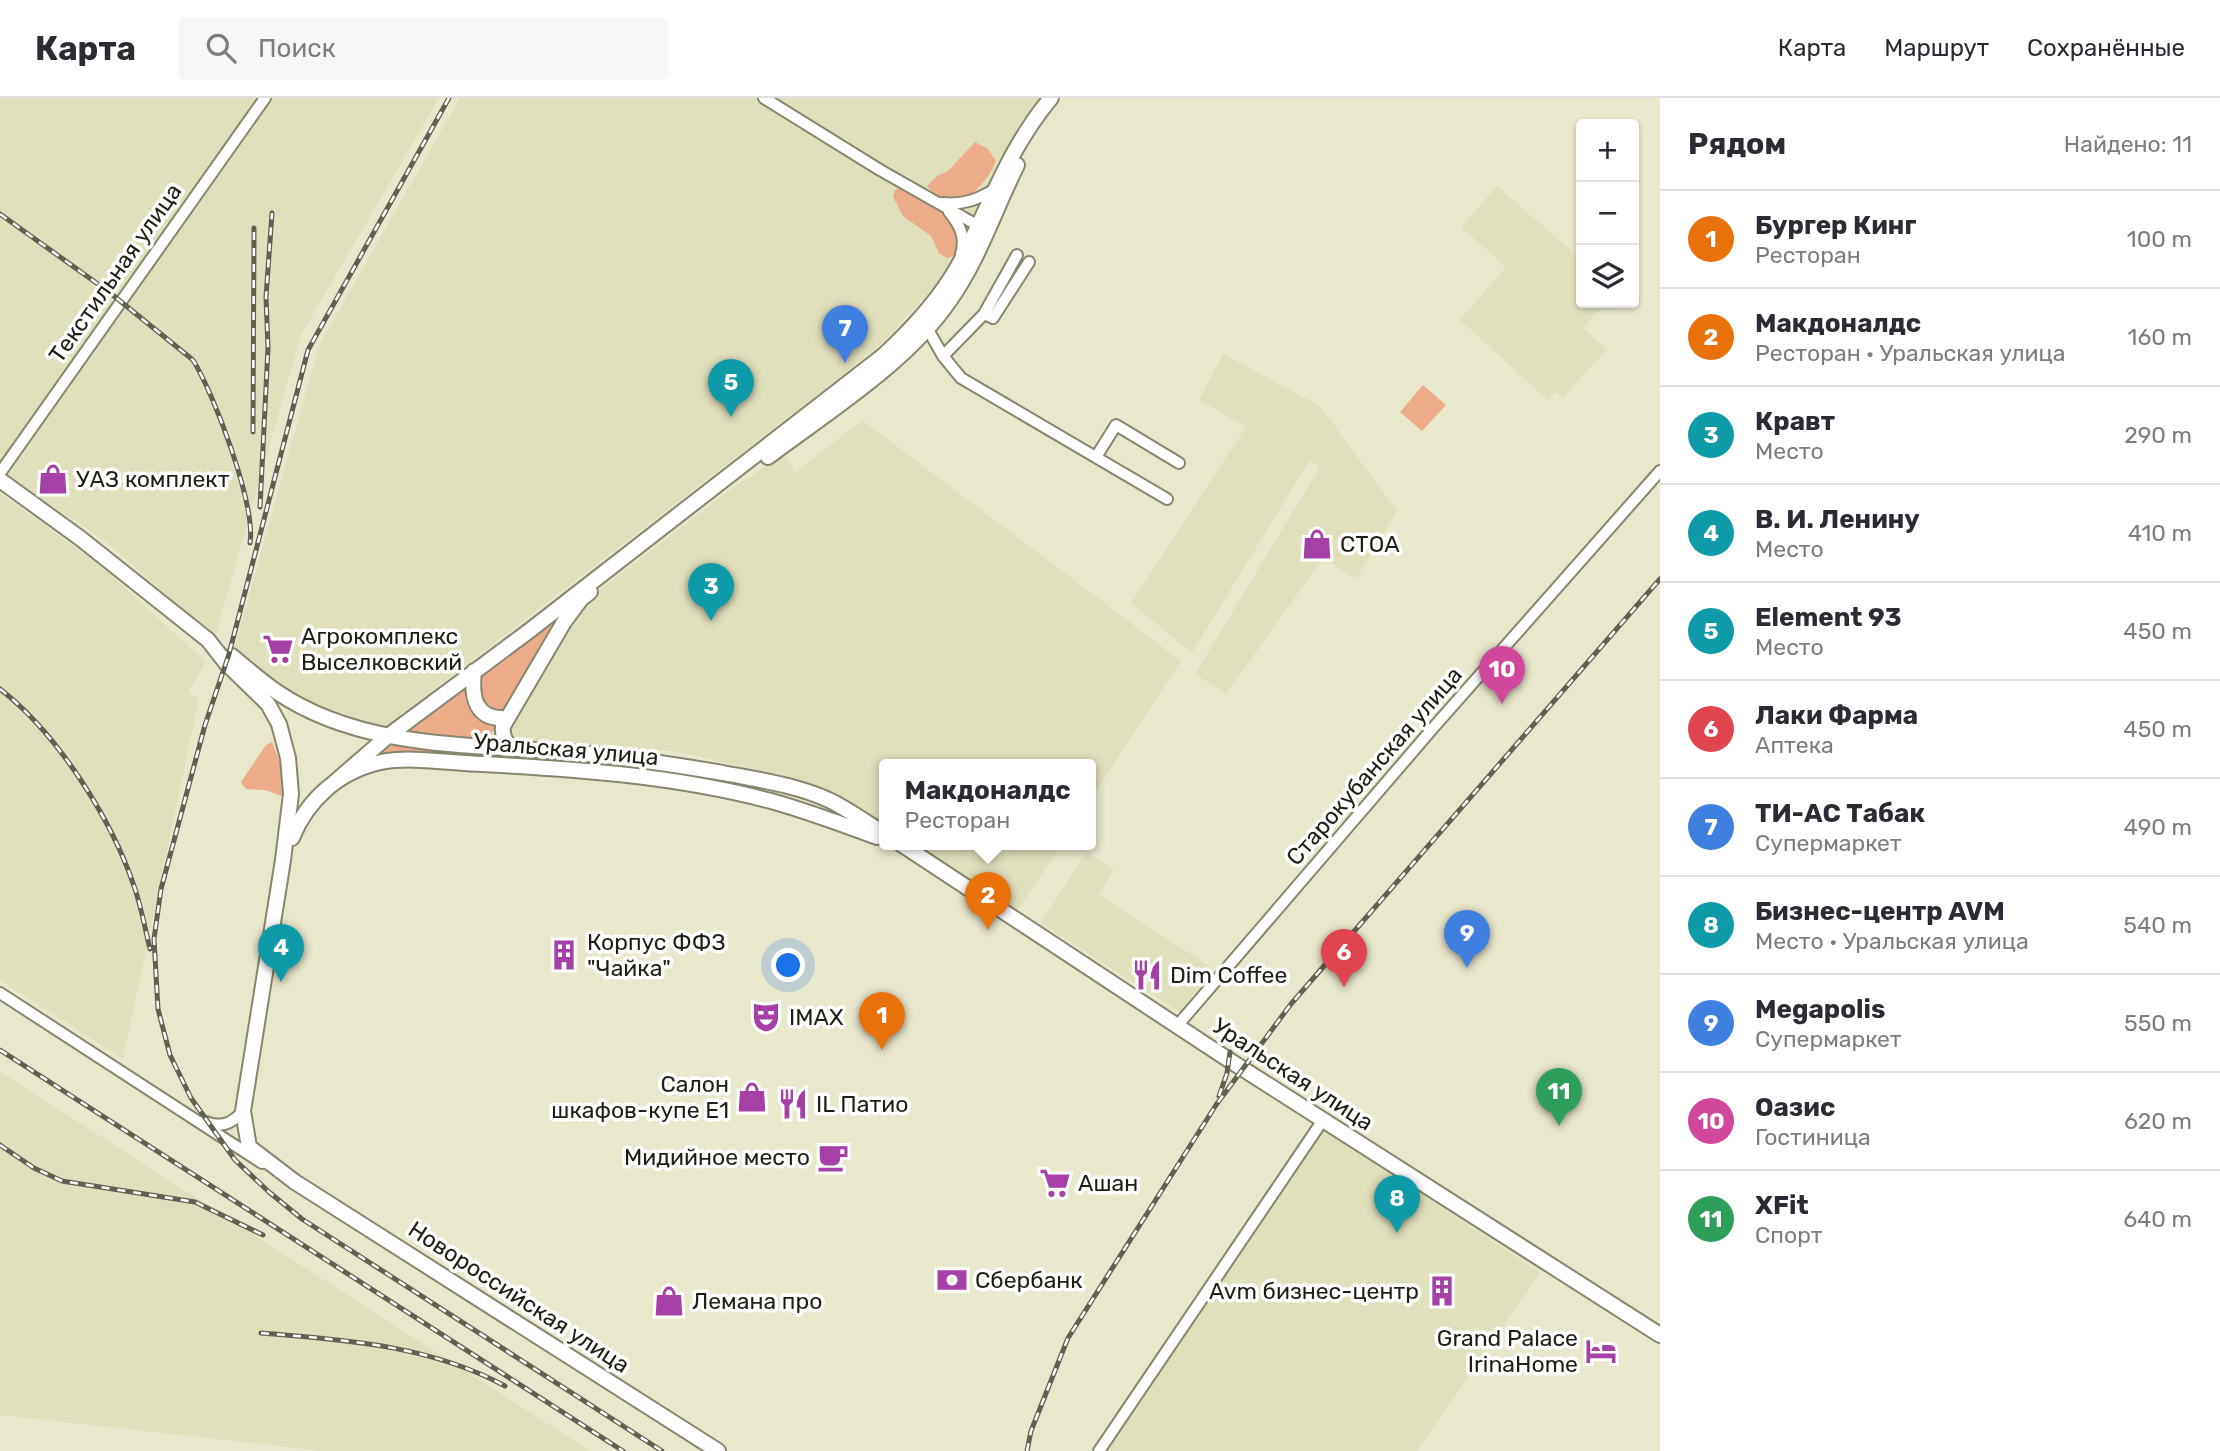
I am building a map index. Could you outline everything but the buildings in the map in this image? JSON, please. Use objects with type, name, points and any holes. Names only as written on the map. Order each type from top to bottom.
[{"type":"main road","points":[[514,749],[506,743],[502,735],[503,726],[585,591],[884,355],[935,300],[958,265],[982,228],[995,188],[1023,135],[1051,98]]},
{"type":"main road","points":[[335,782],[388,736],[877,376],[910,347],[950,299],[982,228],[1025,149],[1035,132],[1063,98]]},
{"type":"main road","points":[[0,477],[81,536],[155,596]]},
{"type":"main road","name":"Уральская улица","points":[[155,596],[255,676],[295,702],[326,717],[388,736],[443,744],[672,764],[788,786],[831,801],[879,833]]},
{"type":"main road","name":"Новороссийская улица","points":[[155,596],[208,640],[226,663],[268,704],[279,724],[288,758],[291,794],[288,823],[243,1111],[249,1147],[295,1182],[718,1451]]},
{"type":"main road","points":[[474,671],[474,700],[481,710],[490,717],[508,718]]},
{"type":"main road","points":[[279,724],[280,713],[287,705],[295,702]]},
{"type":"main road","points":[[603,756],[625,767],[631,775]]},
{"type":"main road","name":"Уральская улица","points":[[283,860],[305,810],[335,782],[357,769],[382,762],[556,768],[631,775],[770,801],[879,835]]},
{"type":"main road","points":[[788,786],[803,801],[808,812]]},
{"type":"main road","name":"Уральская улица","points":[[909,850],[1177,1026],[1660,1335]]},
{"type":"street","name":"Текстильная улица","points":[[0,477],[265,98]]},
{"type":"street","points":[[764,98],[982,228]]},
{"type":"street","points":[[935,202],[956,205],[995,188]]},
{"type":"street","points":[[935,202],[949,212],[961,230],[964,244],[958,265]]},
{"type":"street","points":[[943,356],[984,314],[1017,255]]},
{"type":"street","points":[[984,314],[993,318],[1029,262]]},
{"type":"street","points":[[927,328],[943,356],[961,378],[1167,499]]},
{"type":"street","points":[[1096,457],[1116,425],[1179,463]]},
{"type":"street","name":"Старокубанская улица","points":[[1177,1026],[1433,728],[1660,471]]},
{"type":"street","name":"Новороссийская улица","points":[[0,993],[174,1108],[295,1182]]},
{"type":"street","points":[[174,1108],[216,1126],[228,1124],[243,1111]]},
{"type":"street","points":[[1099,1451],[1323,1120]]},
{"type":"shaded area","points":[[0,98],[439,98],[301,335],[215,637],[103,539],[0,472]]},
{"type":"shaded area","points":[[460,98],[1045,98],[1019,129],[958,254],[944,276],[883,342],[382,729],[298,699],[252,668],[234,649],[319,345]]},
{"type":"shaded area","points":[[975,142],[988,149],[996,161],[984,181],[976,190],[957,200],[947,200],[937,195],[927,186],[937,176],[948,171]]},
{"type":"shaded area","points":[[1497,186],[1576,255],[1576,308],[1601,308],[1583,328],[1607,349],[1563,397],[1556,392],[1548,400],[1460,320],[1506,267],[1461,227]]},
{"type":"shaded area","points":[[901,187],[950,216],[957,232],[958,254],[947,258],[939,253],[931,236],[903,216],[893,197],[895,190]]},
{"type":"shaded area","points":[[1223,354],[1320,406],[1397,511],[1356,579],[1323,558],[1226,694],[1195,674],[1320,467],[1309,461],[1192,653],[1131,603],[1246,427],[1199,400]]},
{"type":"shaded area","points":[[1423,385],[1446,405],[1422,431],[1400,412]]},
{"type":"shaded area","points":[[862,420],[1181,661],[1096,791],[1096,759],[879,759],[879,823],[832,791],[790,777],[674,751],[515,741],[511,729],[514,715],[568,623],[592,596],[737,485],[783,455],[796,472]]},
{"type":"shaded area","points":[[0,494],[99,564],[206,662],[188,692],[199,698],[123,1059],[0,980]]},
{"type":"shaded area","points":[[547,625],[553,627],[504,714],[484,707],[477,687],[481,676]]},
{"type":"shaded area","points":[[467,687],[498,723],[488,740],[405,734]]},
{"type":"shaded area","points":[[272,742],[280,763],[282,796],[265,790],[246,789],[241,782],[266,745]]},
{"type":"shaded area","points":[[393,744],[433,749],[611,759],[610,763],[413,753],[380,754]]},
{"type":"shaded area","points":[[918,850],[1058,850],[1014,916]]},
{"type":"shaded area","points":[[1086,852],[1114,869],[1099,895],[1214,969],[1180,1012],[1041,923]]},
{"type":"shaded area","points":[[0,1072],[590,1451],[325,1451],[0,1415]]},
{"type":"shaded area","points":[[1322,1128],[1540,1273],[1417,1451],[1103,1451]]},
{"type":"railway","points":[[449,98],[308,350],[229,654],[205,725],[161,889],[154,939],[158,1009],[170,1055],[191,1098],[235,1160],[269,1192],[302,1219],[662,1451]]},
{"type":"railway","points":[[260,507],[268,348],[266,297],[272,213]]},
{"type":"railway","points":[[0,214],[109,292],[193,360],[212,398],[232,450],[247,503],[250,543]]},
{"type":"railway","points":[[253,432],[254,228]]},
{"type":"railway","points":[[1027,1451],[1031,1431],[1068,1338],[1216,1105],[1291,1004],[1660,579]]},
{"type":"railway","points":[[0,689],[42,729],[97,805],[134,886],[150,949]]},
{"type":"railway","points":[[0,1050],[623,1451]]},
{"type":"railway","points":[[1219,1096],[1227,1073],[1230,1052]]},
{"type":"railway","points":[[0,1145],[34,1168],[62,1181],[195,1202],[263,1235]]},
{"type":"railway","points":[[261,1333],[324,1338],[417,1353],[447,1361],[505,1386]]},
{"type":"place","name":"ТИ-АС Табак","points":[[845,363]]},
{"type":"place","name":"Element 93","points":[[731,417]]},
{"type":"place","name":"УАЗ комплект","points":[[53,479]]},
{"type":"place","name":"СТОА","points":[[1317,544]]},
{"type":"place","name":"Кравт","points":[[711,621]]},
{"type":"place","name":"Агрокомплекс Выселковский","points":[[278,649]]},
{"type":"place","name":"Оазис","points":[[1502,704]]},
{"type":"place","name":"Макдоналдс","points":[[988,930]]},
{"type":"place","name":"Корпус ФФЗ \"Чайка\"","points":[[564,955]]},
{"type":"place","name":"Megapolis","points":[[1467,968]]},
{"type":"place","name":"Dim Coffee","points":[[1147,975]]},
{"type":"place","name":"В. И. Ленину","points":[[281,982]]},
{"type":"place","name":"Лаки Фарма","points":[[1344,987]]},
{"type":"place","name":"IMAX","points":[[766,1017]]},
{"type":"place","name":"Бургер Кинг","points":[[882,1050]]},
{"type":"place","name":"Салон шкафов-купе Е1","points":[[752,1097]]},
{"type":"place","name":"IL Патио","points":[[793,1104]]},
{"type":"place","name":"XFit","points":[[1559,1126]]},
{"type":"place","name":"Мидийное место","points":[[833,1157]]},
{"type":"place","name":"Ашан","points":[[1055,1183]]},
{"type":"place","name":"Бизнес-центр AVM","points":[[1397,1233]]},
{"type":"place","name":"Сбербанк","points":[[952,1280]]},
{"type":"place","name":"Avm бизнес-центр","points":[[1442,1291]]},
{"type":"place","name":"Лемана про","points":[[669,1301]]},
{"type":"place","name":"Grand Palace IrinaHome","points":[[1601,1351]]}]
